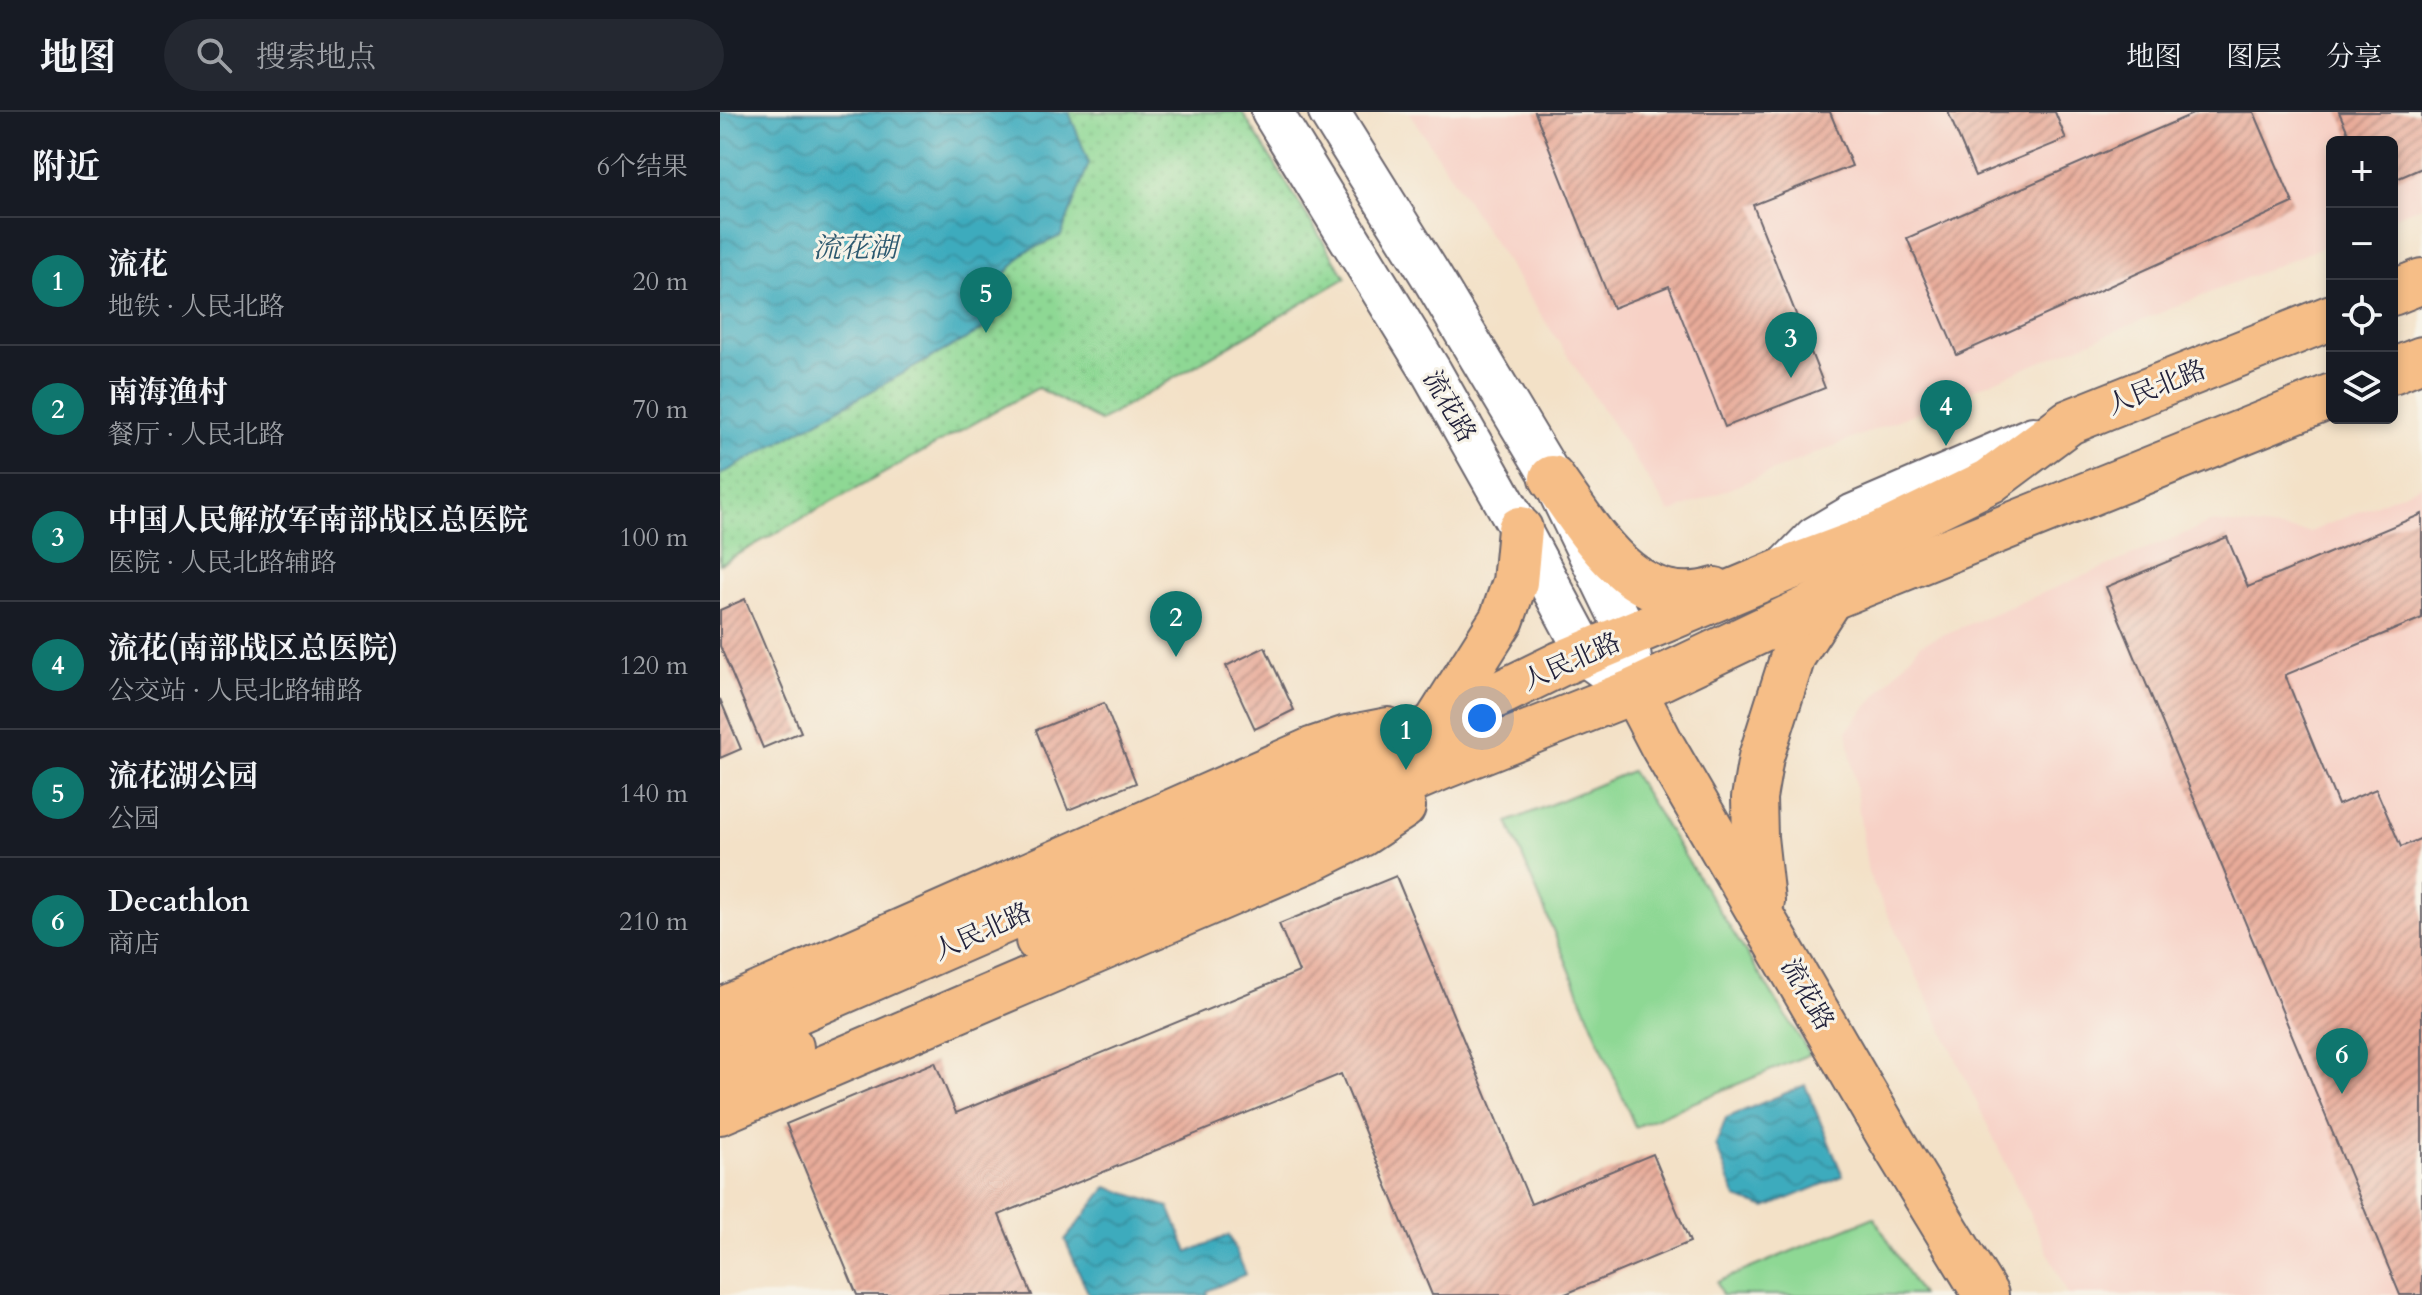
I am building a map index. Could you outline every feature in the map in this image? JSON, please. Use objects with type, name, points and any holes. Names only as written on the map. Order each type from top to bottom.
[{"type":"main road","points":[[2398,291],[2422,281]]},
{"type":"main road","name":"人民北路","points":[[732,1080],[1445,744],[1500,692],[1782,571],[1881,534],[1990,481],[2069,422],[2326,319]]},
{"type":"main road","points":[[2398,369],[2422,359]]},
{"type":"main road","name":"人民北路","points":[[1445,744],[1521,737],[1634,691],[1830,598],[2326,398]]},
{"type":"main road","points":[[1552,478],[1606,551],[1631,576],[1656,591],[1702,594],[1782,571]]},
{"type":"main road","points":[[720,1011],[1175,830],[1314,749],[1387,730],[1445,744],[1502,619],[1515,582],[1520,529]]},
{"type":"main road","points":[[1766,923],[1758,882],[1755,837],[1754,798],[1761,757],[1793,656],[1830,598]]},
{"type":"main road","name":"流花路","points":[[1634,691],[1662,745],[1892,1141],[1986,1295]]},
{"type":"main road","points":[[1500,692],[1521,737]]},
{"type":"main road","name":"人民北路","points":[[732,1080],[1175,830]]},
{"type":"street","name":"流花路","points":[[1272,112],[1362,256],[1520,529],[1587,653],[1594,662],[1634,691]]},
{"type":"street","name":"流花路","points":[[1329,112],[1552,478],[1628,635],[1634,691]]},
{"type":"shaded area","points":[[1409,112],[2422,112],[2422,206],[2398,216],[2398,136],[2326,136],[2326,245],[1670,513]]},
{"type":"shaded area","points":[[2422,485],[2422,1295],[2068,1295],[1868,873],[1847,730],[1921,644],[2212,522],[2310,532]]},
{"type":"green space","points":[[720,112],[1242,112],[1346,278],[1100,421],[1038,388],[720,564]]},
{"type":"green space","points":[[1631,771],[1810,1054],[1635,1127],[1508,822]]},
{"type":"green space","points":[[1874,1217],[1921,1295],[1722,1295],[1717,1282]]},
{"type":"water","name":"流花湖","points":[[720,112],[1069,112],[1089,163],[1061,236],[1025,252],[1000,280],[994,323],[720,475]]},
{"type":"water","points":[[1805,1085],[1843,1176],[1766,1208],[1736,1198],[1716,1145],[1726,1118]]},
{"type":"water","points":[[1107,1187],[1169,1207],[1188,1252],[1229,1235],[1246,1274],[1207,1291],[1208,1295],[1089,1295],[1065,1240]]},
{"type":"building","points":[[1535,112],[1830,112],[1852,166],[1753,205],[1825,388],[1725,427],[1669,286],[1613,308]]},
{"type":"building","points":[[1948,112],[2055,112],[2066,139],[1975,176]]},
{"type":"building","points":[[2197,112],[2254,112],[2293,203],[1957,355],[1907,238]]},
{"type":"building","points":[[2339,112],[2422,112],[2422,168],[2398,178],[2398,136],[2349,136]]},
{"type":"building","points":[[2422,514],[2422,618],[2285,675],[2338,805],[2376,789],[2401,847],[2422,838],[2422,1295],[2400,1295],[2106,587],[2227,537],[2248,587]]},
{"type":"building","points":[[745,599],[801,732],[763,748],[720,646],[720,610]]},
{"type":"building","points":[[1265,647],[1294,710],[1255,729],[1226,666]]},
{"type":"building","points":[[720,699],[741,749],[720,758]]},
{"type":"building","points":[[1104,703],[1136,783],[1068,810],[1036,730]]},
{"type":"building","points":[[1396,876],[1531,1204],[1653,1154],[1690,1242],[1563,1295],[1432,1295],[1341,1074],[999,1215],[1032,1295],[857,1295],[786,1124],[935,1062],[956,1113],[1299,972],[1279,924]]},
{"type":"place","name":"流花湖公园","points":[[986,333]]},
{"type":"place","name":"中国人民解放军南部战区总医院","points":[[1791,378]]},
{"type":"place","name":"流花(南部战区总医院)","points":[[1946,446]]},
{"type":"place","name":"南海渔村","points":[[1176,657]]},
{"type":"place","name":"流花","points":[[1406,770]]},
{"type":"place","name":"Decathlon","points":[[2342,1094]]}]
